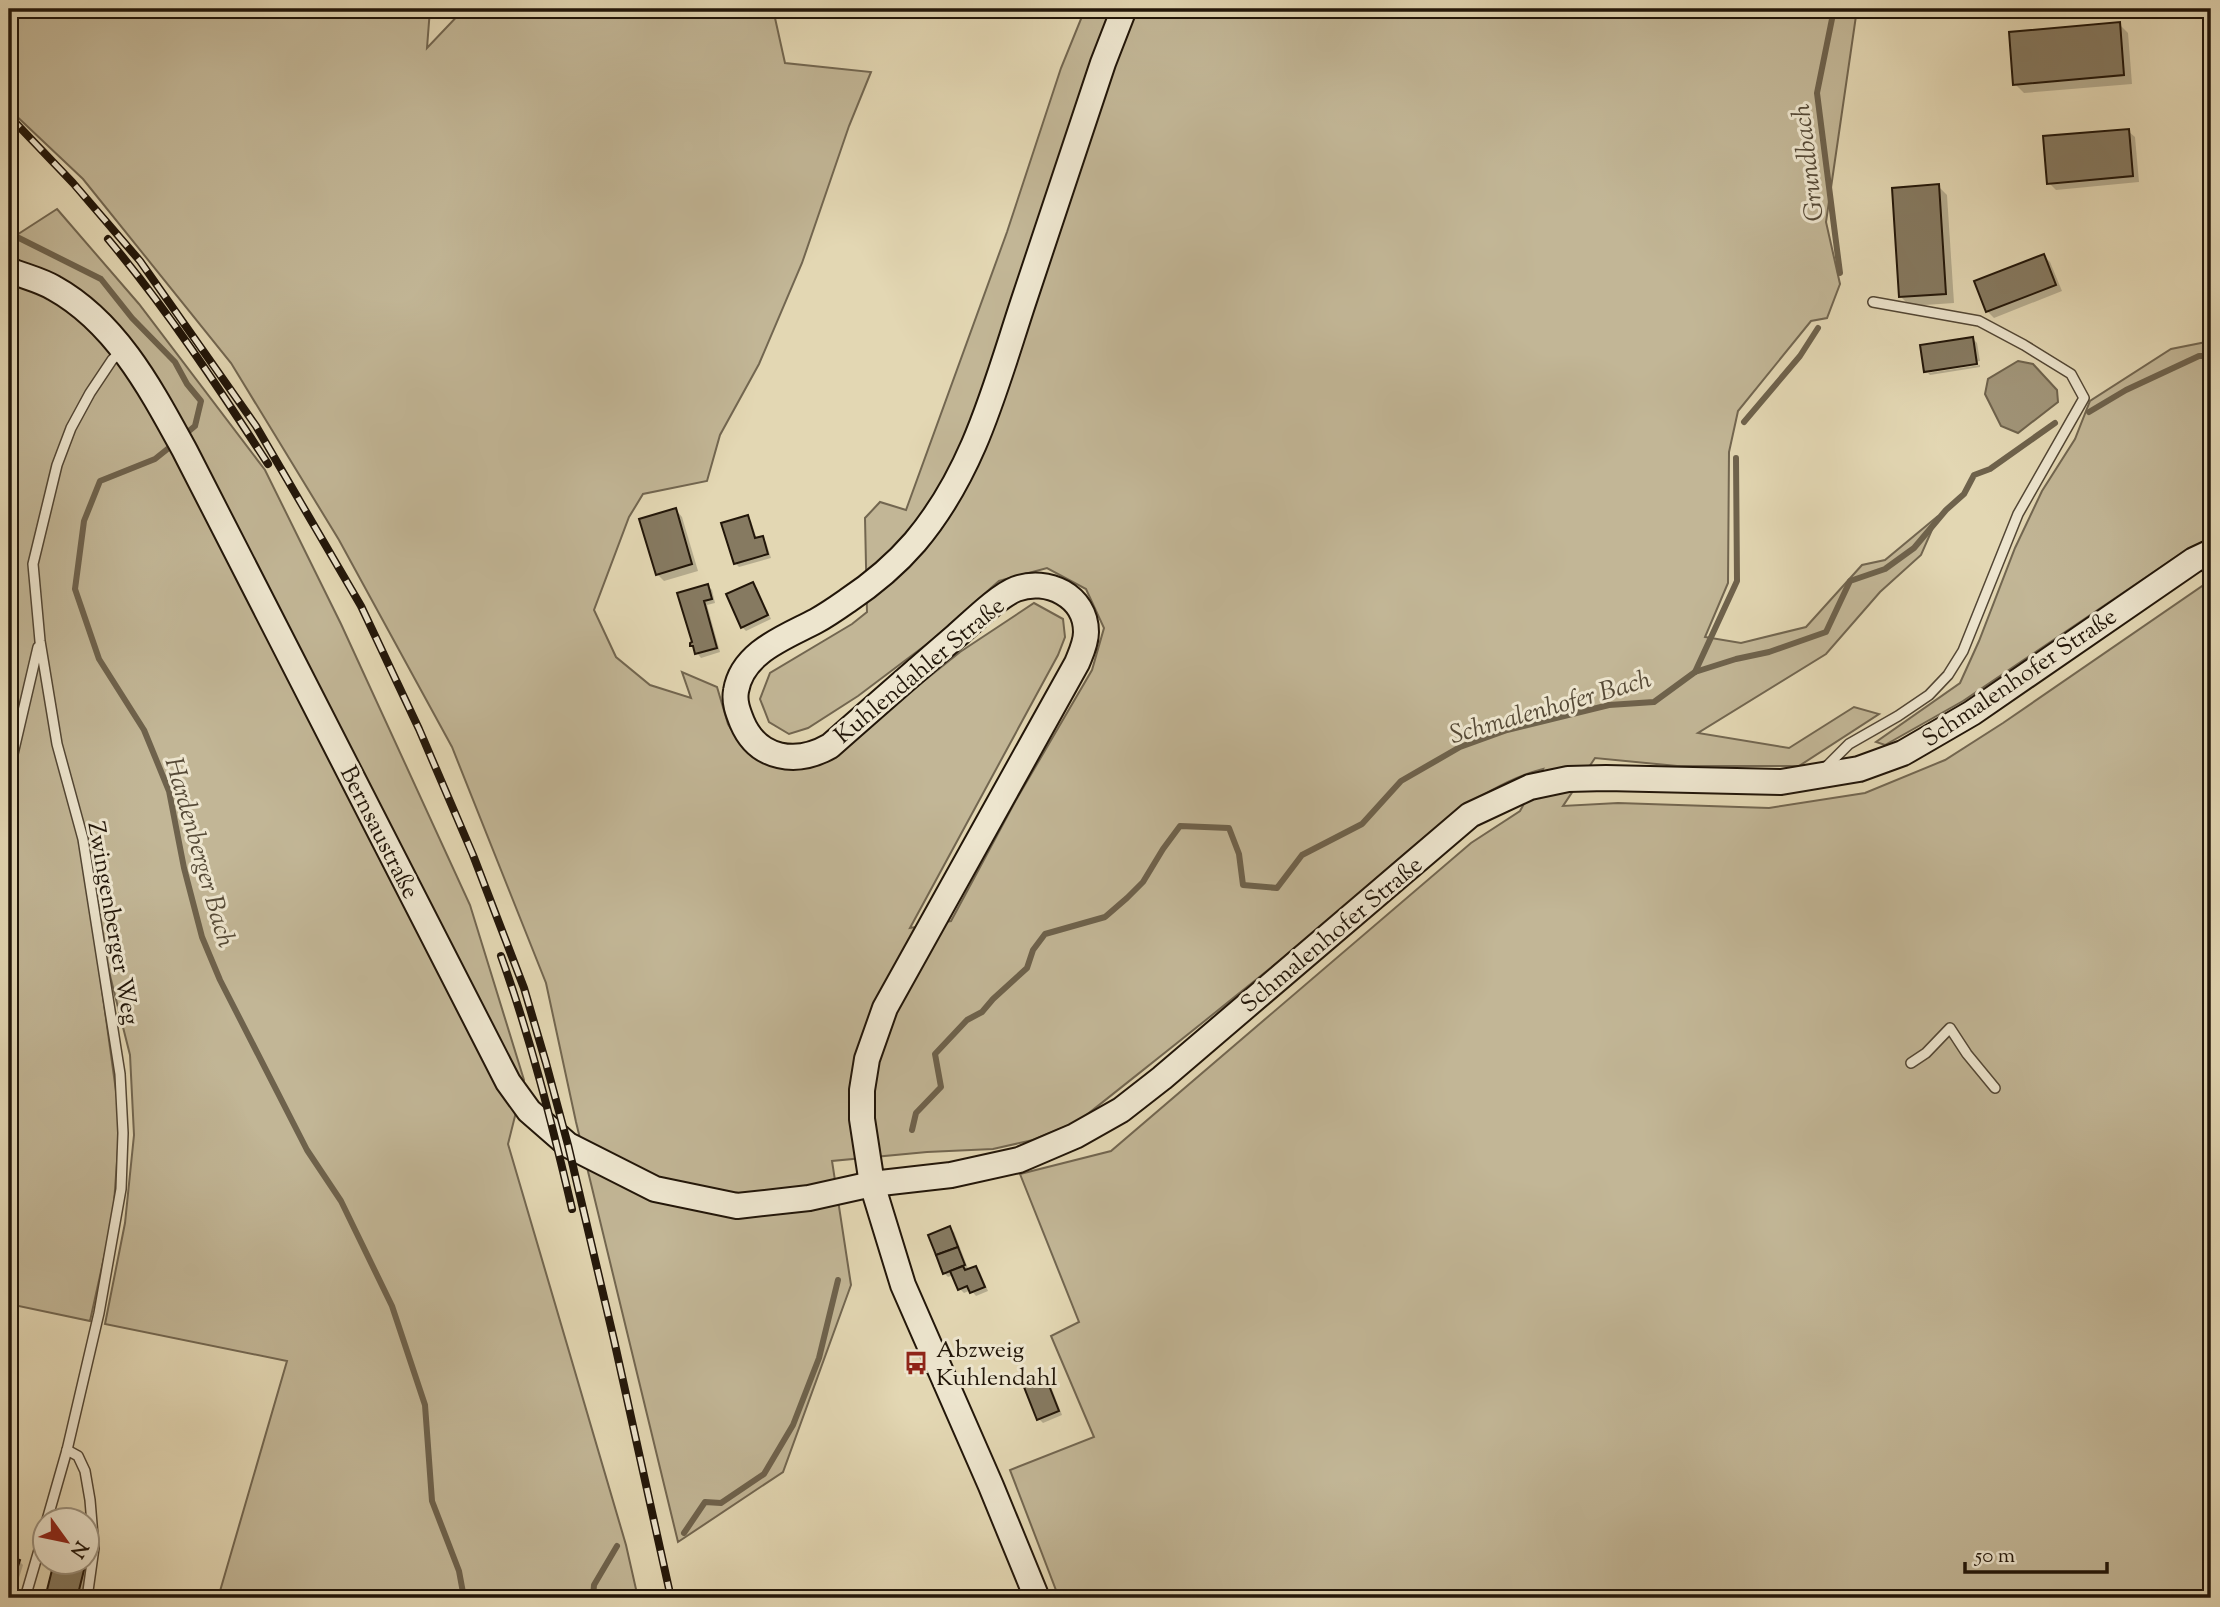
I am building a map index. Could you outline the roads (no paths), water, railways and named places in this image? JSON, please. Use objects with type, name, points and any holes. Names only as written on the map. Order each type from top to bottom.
[{"type":"main road","name":"Kuhlendahler Straße","points":[[1037,1598],[903,1285],[872,1184],[862,1119],[862,1090],[867,1059],[885,1007],[1077,663],[1086,632],[1083,617],[1069,596],[1056,589],[1034,585],[1014,590],[967,627],[830,746],[815,754],[801,757],[770,753],[757,744],[747,733],[737,709],[736,691],[744,671],[755,656],[819,620],[850,599],[896,561],[914,544],[956,485],[972,454],[1124,9]]},
{"type":"main road","name":"Bernsaustraße","points":[[9,270],[54,288],[87,312],[123,349],[149,386],[186,451],[508,1082],[529,1111],[569,1145],[655,1189],[737,1206],[809,1198],[872,1184]]},
{"type":"main road","name":"Schmalenhofer Straße","points":[[872,1184],[951,1175],[1018,1160],[1075,1136],[1121,1110],[1470,815],[1520,791],[1568,779],[1781,782],[1859,769],[1903,753],[1972,713],[2194,560],[2211,552]]},
{"type":"lane","name":"Schmalenhofer Straße","points":[[1816,777],[1849,744],[1929,695],[1948,675],[1963,651],[2018,514],[2084,398],[2071,374],[1979,321],[1873,302]]},
{"type":"lane","name":"Zwingenberger Weg","points":[[51,1506],[99,1312],[121,1189],[123,1133],[120,1074],[83,839],[57,744],[40,642],[33,564],[57,465],[71,429],[90,393],[112,360],[123,349]]},
{"type":"lane","points":[[9,771],[40,642]]},
{"type":"lane","points":[[1911,1063],[1926,1053],[1950,1028],[1995,1088]]},
{"type":"lane","points":[[67,1450],[78,1456],[85,1471],[90,1500],[94,1548],[88,1598]]},
{"type":"lane","points":[[25,1598],[32,1574]]},
{"type":"waterway","name":"Grundbach","points":[[1834,9],[1817,93],[1840,273]]},
{"type":"waterway","name":"Hardenberger Bach","points":[[9,233],[101,279],[132,318],[175,362],[187,384],[201,401],[195,426],[183,436]]},
{"type":"waterway","name":"Grundbach","points":[[1744,422],[1800,356],[1818,328]]},
{"type":"waterway","points":[[2089,412],[2126,390],[2199,356],[2211,356]]},
{"type":"waterway","name":"Schmalenhofer Bach","points":[[912,1130],[916,1113],[941,1087],[935,1054],[967,1020],[982,1012],[1027,968],[1033,950],[1045,934],[1105,917],[1127,898],[1143,882],[1180,826],[1229,828],[1239,854],[1243,885],[1277,888],[1302,855],[1362,824],[1401,781],[1460,747],[1507,730],[1609,705],[1654,702],[1695,672],[1769,652],[1826,632],[1850,581],[1885,569],[1914,548],[1946,510],[1964,494],[1974,475],[1990,469],[2055,423]]},
{"type":"waterway","name":"Hardenberger Bach","points":[[175,443],[155,459],[100,481],[84,521],[75,589],[99,659],[144,730],[169,791],[184,868],[202,937],[220,980],[307,1150],[341,1201],[392,1306],[425,1405],[432,1501],[459,1571],[464,1598]]},
{"type":"waterway","name":"Grundbach","points":[[1695,672],[1737,581],[1736,458]]},
{"type":"waterway","name":"Schmalenhofer Bach","points":[[684,1533],[705,1502],[721,1503],[764,1474],[793,1425],[819,1358],[838,1280]]},
{"type":"waterway","name":"Schmalenhofer Bach","points":[[593,1598],[594,1585],[617,1546]]},
{"type":"railway","points":[[9,116],[73,183],[140,261],[256,426],[361,606],[419,729],[473,855],[524,988],[546,1063],[614,1340],[671,1598]]},
{"type":"railway","points":[[108,239],[211,377],[268,464]]},
{"type":"railway","points":[[501,956],[549,1113],[572,1209]]},
{"type":"place","name":"Abzweig Kuhlendahl","points":[[916,1363]]}]
